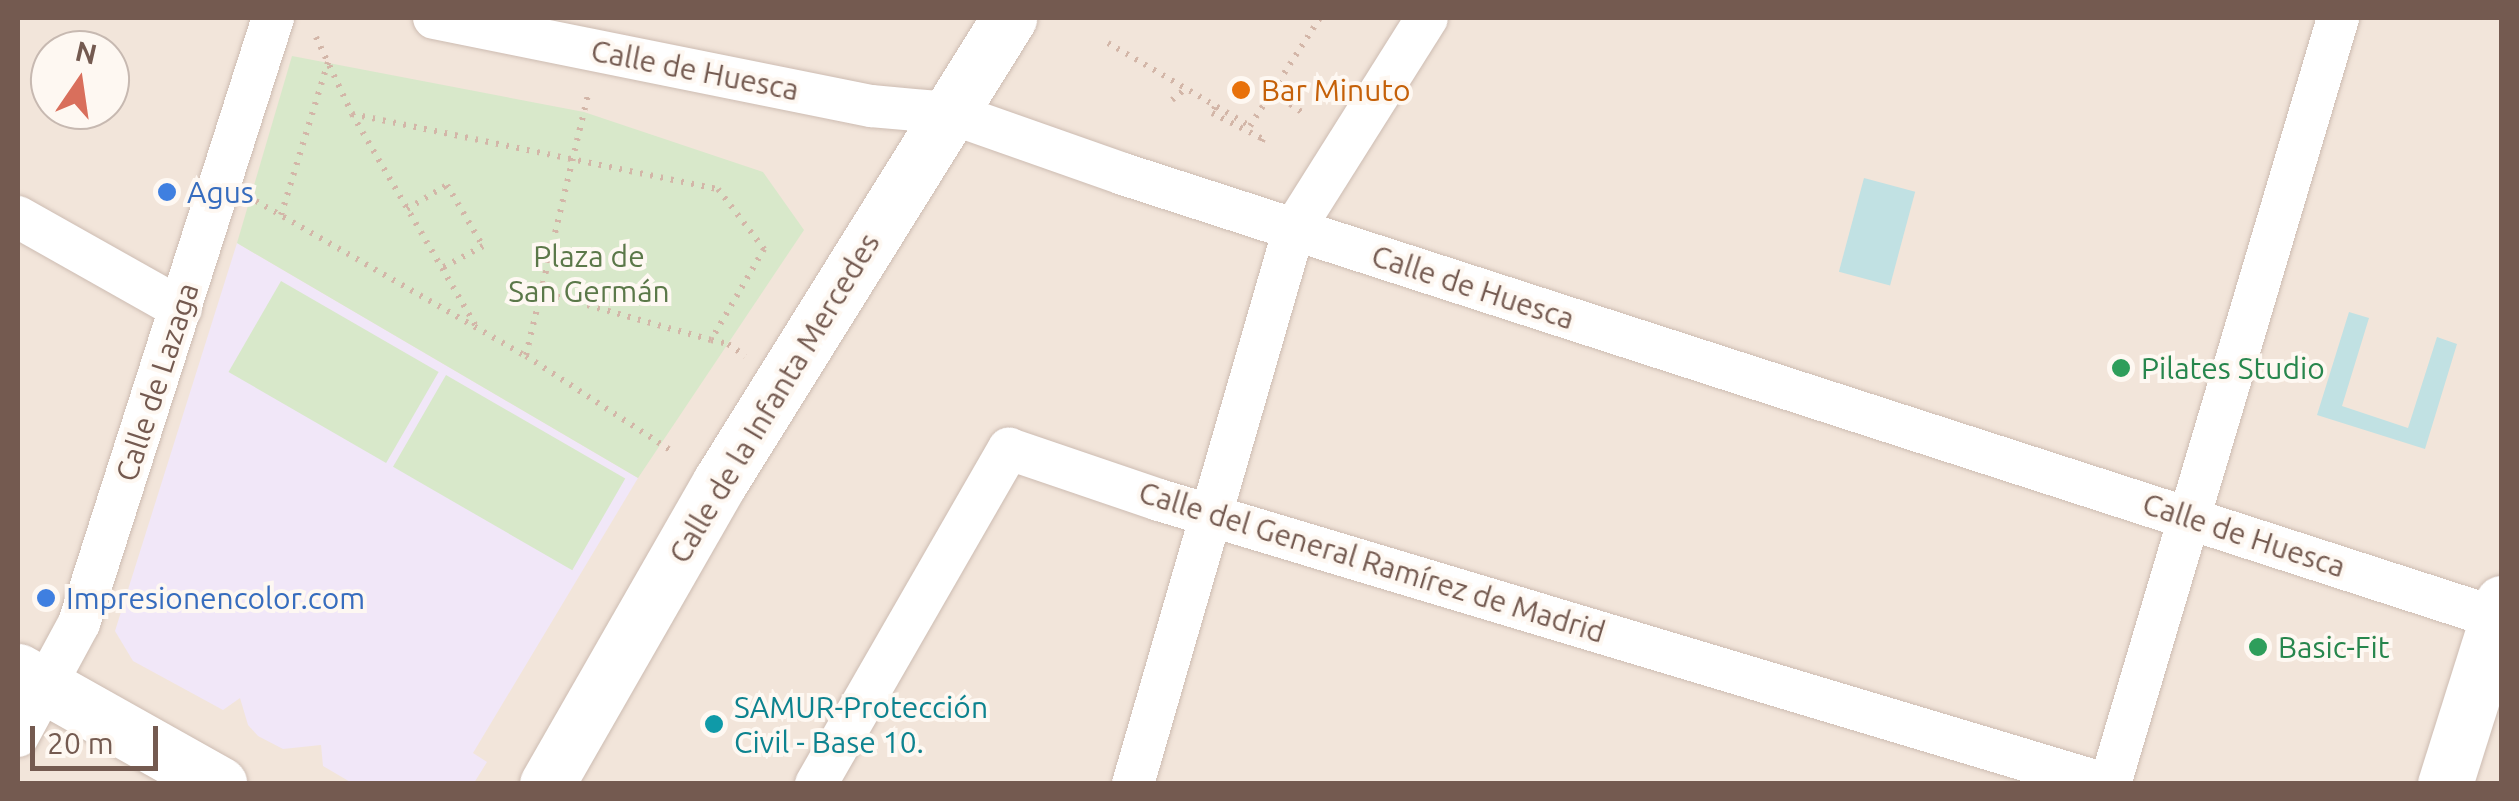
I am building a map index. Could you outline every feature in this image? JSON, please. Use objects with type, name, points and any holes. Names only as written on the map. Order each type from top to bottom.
[{"type":"street","name":"Calle de Lazaga","points":[[18,736],[31,679],[78,622],[272,18]]},
{"type":"street","name":"Calle de Huesca","points":[[434,18],[870,106],[950,113],[1294,229],[2190,518],[2499,610]]},
{"type":"street","name":"Calle de la Infanta Mercedes","points":[[547,784],[720,482],[1009,18]]},
{"type":"street","points":[[1133,784],[1294,229],[1427,18]]},
{"type":"street","points":[[2107,784],[2338,18]]},
{"type":"street","points":[[18,217],[181,309]]},
{"type":"street","name":"Calle del General Ramírez de Madrid","points":[[816,784],[1008,449],[2107,784]]},
{"type":"street","points":[[2446,784],[2499,610]]},
{"type":"street","points":[[31,679],[219,784]]},
{"type":"path","points":[[1108,43],[1250,126],[1320,18]]},
{"type":"path","points":[[316,38],[352,114],[476,328]]},
{"type":"path","points":[[281,215],[329,60]]},
{"type":"path","points":[[1172,100],[1185,89]]},
{"type":"path","points":[[1273,92],[1304,114]]},
{"type":"path","points":[[526,356],[588,94]]},
{"type":"path","points":[[1215,108],[1212,114],[1264,139],[1259,146]]},
{"type":"path","points":[[352,114],[718,189],[764,249],[711,340]]},
{"type":"path","points":[[222,182],[526,356],[674,453]]},
{"type":"path","points":[[407,209],[447,186],[482,246],[442,268]]},
{"type":"path","points":[[541,292],[728,344],[745,356]]},
{"type":"shaded area","points":[[18,18],[2501,18],[2501,783],[18,783]]},
{"type":"shaded area","points":[[237,243],[638,478],[473,753],[487,762],[474,783],[352,783],[323,766],[321,745],[283,749],[258,736],[248,725],[240,698],[223,710],[133,661],[115,631]]},
{"type":"green space","name":"Plaza de San Germán","points":[[292,56],[584,112],[763,172],[804,230],[638,478],[237,243]]},
{"type":"green space","points":[[281,281],[439,372],[386,463],[228,372]]},
{"type":"green space","points":[[446,375],[625,478],[572,570],[393,467]]},
{"type":"water","points":[[1864,178],[1915,192],[1890,285],[1839,272]]},
{"type":"water","points":[[2349,312],[2369,318],[2342,406],[2408,428],[2437,337],[2457,344],[2425,449],[2317,415]]},
{"type":"place","name":"Bar Minuto","points":[[1241,90]]},
{"type":"place","name":"Agus","points":[[167,192]]},
{"type":"place","name":"Pilates Studio","points":[[2121,368]]},
{"type":"place","name":"Impresionencolor.com","points":[[46,598]]},
{"type":"place","name":"Basic-Fit","points":[[2258,647]]},
{"type":"place","name":"SAMUR-Protección Civil - Base 10.","points":[[714,724]]}]
